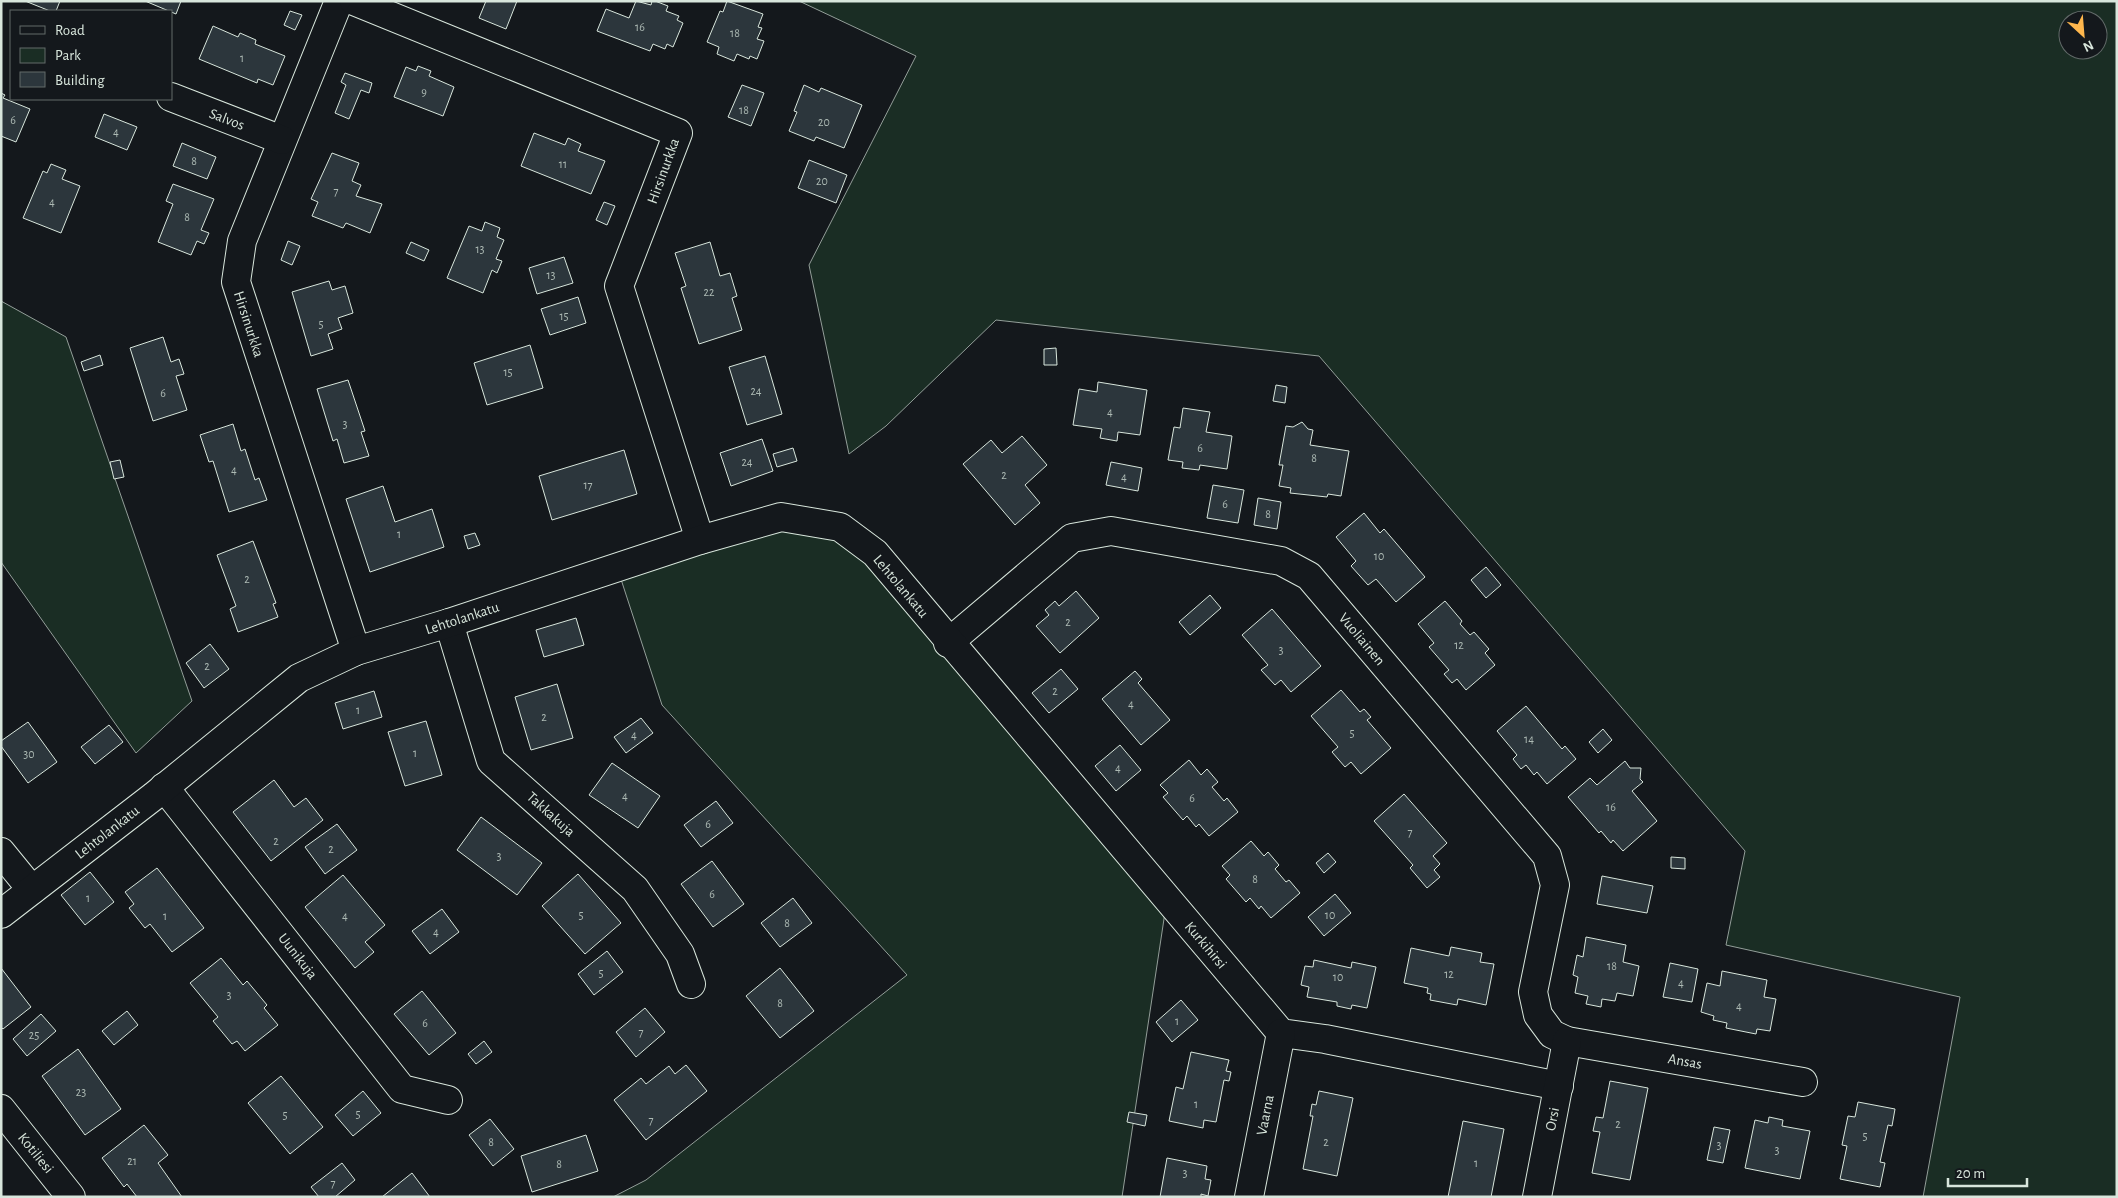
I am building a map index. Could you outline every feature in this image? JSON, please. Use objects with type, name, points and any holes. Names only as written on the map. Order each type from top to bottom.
[{"type":"street","name":"Hirsinurkka","points":[[339,1],[242,241],[236,282],[356,651]]},
{"type":"street","name":"Hirsinurkka","points":[[354,1],[678,133],[619,286],[700,540]]},
{"type":"street","name":"Salvos","points":[[172,98],[282,140]]},
{"type":"street","name":"Lehtolankatu","points":[[1,914],[164,787],[299,678],[356,651],[449,623],[700,540],[781,516],[840,527],[874,553],[948,643]]},
{"type":"street","name":"Vuoliainen","points":[[948,643],[1072,538],[1111,531],[1281,562],[1309,576],[1547,856],[1555,884],[1533,992],[1538,1015],[1552,1034],[1567,1040]]},
{"type":"street","name":"Takkakuja","points":[[449,623],[490,761],[635,888],[680,954],[691,984]]},
{"type":"street","name":"Kurkihirsi","points":[[948,643],[1281,1033]]},
{"type":"street","name":"Uunikuja","points":[[164,787],[402,1089],[448,1100]]},
{"type":"street","points":[[1,852],[32,890]]},
{"type":"street","points":[[1281,1033],[1325,1039],[1558,1086]]},
{"type":"street","name":"Vaarna","points":[[1249,1197],[1281,1033]]},
{"type":"street","name":"Ansas","points":[[1567,1040],[1803,1082]]},
{"type":"street","name":"Orsi","points":[[1537,1197],[1567,1040]]},
{"type":"street","name":"Kotiliesi","points":[[1,1109],[71,1197]]},
{"type":"green space","points":[[799,1],[2117,1],[2117,1197],[1923,1197],[1960,997],[1726,945],[1745,851],[1319,356],[996,320],[886,426],[849,454],[809,265],[916,56]]},
{"type":"green space","points":[[1,301],[66,337],[192,701],[136,753],[1,562]]},
{"type":"green space","points":[[781,517],[840,527],[1167,899],[1122,1197],[613,1197],[646,1180],[907,975],[662,705],[617,567]]},
{"type":"building","points":[[25,1],[60,1],[56,10],[48,10]]},
{"type":"building","points":[[145,1],[181,1],[176,14],[172,12],[172,10],[166,10]]},
{"type":"building","points":[[486,1],[517,1],[506,29],[479,18]]},
{"type":"building","points":[[636,1],[651,5],[652,1],[655,1],[668,6],[666,11],[679,16],[677,20],[683,23],[673,47],[667,44],[665,49],[653,44],[650,51],[597,31],[606,9],[629,18]]},
{"type":"building","points":[[727,1],[763,14],[758,27],[762,28],[757,39],[764,41],[757,59],[750,56],[749,59],[737,54],[734,61],[717,54],[719,47],[707,42],[720,11],[723,12]]},
{"type":"building","points":[[290,11],[302,15],[295,30],[284,25]]},
{"type":"building","points":[[213,26],[238,37],[240,33],[256,40],[255,44],[285,56],[273,85],[258,79],[257,83],[199,59]]},
{"type":"building","points":[[418,66],[431,71],[429,76],[454,87],[443,116],[394,97],[406,67],[416,71]]},
{"type":"building","points":[[345,73],[372,83],[369,93],[361,90],[349,119],[335,113],[346,85],[341,82]]},
{"type":"building","points":[[742,85],[764,93],[751,126],[728,117]]},
{"type":"building","points":[[804,85],[819,92],[821,88],[862,105],[844,148],[816,137],[814,141],[789,131],[797,112],[794,111]]},
{"type":"building","points":[[1,93],[5,95],[3,98],[30,109],[16,142],[1,136]]},
{"type":"building","points":[[104,114],[137,127],[127,150],[95,137]]},
{"type":"building","points":[[534,133],[565,145],[568,138],[581,144],[578,151],[605,161],[591,194],[521,166]]},
{"type":"building","points":[[182,143],[216,157],[207,179],[173,166]]},
{"type":"building","points":[[332,153],[359,163],[352,181],[361,185],[356,196],[382,204],[370,233],[346,223],[343,228],[312,216],[318,202],[311,199]]},
{"type":"building","points":[[809,160],[847,175],[836,203],[798,188]]},
{"type":"building","points":[[51,164],[66,170],[62,179],[80,186],[61,233],[23,218],[43,171],[47,173]]},
{"type":"building","points":[[173,184],[214,199],[201,230],[209,233],[204,244],[197,241],[191,255],[158,242],[173,204],[166,201]]},
{"type":"building","points":[[604,202],[615,206],[607,225],[596,220]]},
{"type":"building","points":[[485,222],[500,228],[497,237],[504,240],[496,259],[502,261],[497,273],[492,270],[483,293],[447,278],[469,226],[482,231]]},
{"type":"building","points":[[288,241],[300,246],[292,265],[281,260]]},
{"type":"building","points":[[411,242],[429,250],[424,261],[406,253]]},
{"type":"building","points":[[710,242],[720,276],[730,273],[737,296],[732,298],[742,330],[699,344],[681,288],[686,286],[675,253]]},
{"type":"building","points":[[564,257],[573,283],[537,294],[529,268]]},
{"type":"building","points":[[329,281],[332,290],[345,286],[353,313],[338,318],[342,329],[328,334],[333,349],[311,356],[292,292]]},
{"type":"building","points":[[578,297],[586,323],[550,335],[541,309]]},
{"type":"building","points":[[163,337],[171,362],[179,359],[184,374],[176,376],[187,410],[153,421],[130,348]]},
{"type":"building","points":[[530,345],[543,388],[487,405],[474,363]]},
{"type":"building","points":[[1056,348],[1057,365],[1044,365],[1044,349]]},
{"type":"building","points":[[100,355],[103,365],[84,371],[81,362]]},
{"type":"building","points":[[765,356],[782,414],[747,425],[729,367]]},
{"type":"building","points":[[348,380],[365,431],[361,432],[369,456],[344,463],[337,439],[333,441],[317,389]]},
{"type":"building","points":[[1098,382],[1147,390],[1140,435],[1118,432],[1117,441],[1100,438],[1102,429],[1073,425],[1079,389],[1097,392]]},
{"type":"building","points":[[1276,385],[1287,387],[1285,403],[1273,401]]},
{"type":"building","points":[[1183,408],[1210,412],[1206,432],[1232,436],[1227,469],[1200,465],[1199,470],[1182,468],[1183,462],[1168,460],[1174,427],[1180,428]]},
{"type":"building","points":[[1302,422],[1308,429],[1313,430],[1310,445],[1349,451],[1341,496],[1328,494],[1327,497],[1290,493],[1291,488],[1279,486],[1283,465],[1279,465],[1286,426],[1293,427]]},
{"type":"building","points":[[233,424],[241,451],[245,449],[255,480],[259,478],[267,500],[229,512],[213,461],[209,462],[200,435]]},
{"type":"building","points":[[1022,436],[1047,465],[1025,485],[1040,503],[1015,525],[963,464],[991,440],[1002,453]]},
{"type":"building","points":[[762,439],[773,471],[731,486],[720,453]]},
{"type":"building","points":[[793,448],[797,461],[777,467],[773,454]]},
{"type":"building","points":[[624,450],[637,494],[552,520],[539,476]]},
{"type":"building","points":[[120,460],[124,477],[114,479],[110,462]]},
{"type":"building","points":[[1111,462],[1142,468],[1138,491],[1106,485]]},
{"type":"building","points":[[1213,485],[1244,490],[1238,523],[1207,518]]},
{"type":"building","points":[[383,486],[395,522],[432,509],[444,547],[370,572],[346,499]]},
{"type":"building","points":[[1258,498],[1281,502],[1277,529],[1254,525]]},
{"type":"building","points":[[1364,513],[1380,533],[1384,529],[1425,577],[1396,602],[1376,579],[1368,585],[1351,566],[1356,561],[1336,537]]},
{"type":"building","points":[[475,533],[480,545],[468,549],[464,536]]},
{"type":"building","points":[[253,541],[276,603],[273,604],[278,617],[238,632],[230,609],[236,606],[217,555]]},
{"type":"building","points":[[1486,567],[1501,585],[1486,598],[1471,580]]},
{"type":"building","points":[[1076,591],[1099,618],[1060,653],[1036,626],[1049,615],[1045,610],[1055,601],[1059,606]]},
{"type":"building","points":[[1210,595],[1221,608],[1190,635],[1179,622]]},
{"type":"building","points":[[1445,601],[1462,621],[1460,624],[1470,635],[1474,632],[1489,649],[1485,653],[1495,665],[1466,690],[1457,679],[1452,683],[1444,674],[1449,670],[1429,647],[1434,643],[1418,624]]},
{"type":"building","points":[[1272,609],[1321,666],[1291,692],[1281,680],[1275,685],[1261,670],[1268,665],[1242,635]]},
{"type":"building","points":[[576,618],[584,645],[544,657],[536,630]]},
{"type":"building","points":[[210,644],[229,669],[204,688],[186,663]]},
{"type":"building","points":[[1061,669],[1078,689],[1049,713],[1032,693]]},
{"type":"building","points":[[1135,671],[1142,679],[1138,683],[1170,720],[1141,745],[1102,699]]},
{"type":"building","points":[[557,684],[573,738],[531,750],[515,697]]},
{"type":"building","points":[[1341,690],[1360,712],[1364,709],[1371,717],[1367,720],[1391,748],[1361,774],[1351,762],[1345,767],[1332,752],[1338,747],[1311,716]]},
{"type":"building","points":[[374,691],[382,717],[343,729],[335,703]]},
{"type":"building","points":[[1526,706],[1562,749],[1565,746],[1576,759],[1547,784],[1537,772],[1534,775],[1526,765],[1521,769],[1513,759],[1517,755],[1497,731]]},
{"type":"building","points":[[641,718],[653,733],[626,753],[614,737]]},
{"type":"building","points":[[426,721],[442,775],[405,786],[388,732]]},
{"type":"building","points":[[28,722],[57,762],[28,783],[1,746],[1,741]]},
{"type":"building","points":[[109,725],[123,742],[95,764],[81,747]]},
{"type":"building","points":[[1603,729],[1612,740],[1598,753],[1589,742]]},
{"type":"building","points":[[1120,745],[1141,770],[1116,791],[1095,766]]},
{"type":"building","points":[[1189,760],[1201,775],[1207,769],[1218,782],[1212,787],[1224,801],[1227,798],[1238,812],[1209,836],[1199,824],[1196,827],[1187,816],[1183,820],[1163,797],[1168,793],[1160,785]]},
{"type":"building","points":[[1625,761],[1630,768],[1641,768],[1640,779],[1643,782],[1632,791],[1657,821],[1623,851],[1613,840],[1611,843],[1601,831],[1599,833],[1568,797],[1590,778],[1597,785]]},
{"type":"building","points":[[612,763],[660,796],[638,828],[589,795]]},
{"type":"building","points":[[274,780],[294,807],[306,798],[323,820],[271,861],[233,812]]},
{"type":"building","points":[[1404,794],[1447,843],[1433,856],[1440,864],[1434,870],[1440,877],[1427,888],[1410,868],[1413,865],[1374,821]]},
{"type":"building","points":[[716,801],[733,823],[701,847],[684,825]]},
{"type":"building","points":[[481,817],[542,863],[517,895],[457,850]]},
{"type":"building","points":[[337,824],[357,850],[325,874],[305,847]]},
{"type":"building","points":[[1251,841],[1264,856],[1268,852],[1279,865],[1275,869],[1286,882],[1289,880],[1300,893],[1271,918],[1261,906],[1259,909],[1250,898],[1246,902],[1226,879],[1230,875],[1222,866]]},
{"type":"building","points":[[1328,853],[1336,862],[1324,873],[1316,863]]},
{"type":"building","points":[[1671,857],[1685,858],[1685,869],[1671,868]]},
{"type":"building","points":[[712,861],[744,904],[713,927],[681,884]]},
{"type":"building","points":[[157,868],[204,928],[172,952],[150,924],[145,928],[129,908],[134,904],[125,892]]},
{"type":"building","points":[[90,872],[114,902],[85,925],[61,895]]},
{"type":"building","points":[[578,874],[621,923],[585,954],[542,906]]},
{"type":"building","points":[[343,875],[385,925],[365,942],[374,952],[355,968],[305,907]]},
{"type":"building","points":[[1602,876],[1653,886],[1647,913],[1597,904]]},
{"type":"building","points":[[1335,894],[1351,913],[1324,936],[1308,917]]},
{"type":"building","points":[[793,898],[812,923],[780,947],[761,923]]},
{"type":"building","points":[[442,909],[459,932],[430,954],[412,931]]},
{"type":"building","points":[[1586,937],[1626,945],[1623,962],[1639,966],[1633,996],[1617,993],[1615,1001],[1602,999],[1601,1007],[1586,1004],[1588,996],[1575,993],[1578,977],[1573,975],[1577,955],[1583,957]]},
{"type":"building","points":[[1451,947],[1482,953],[1480,962],[1494,964],[1486,1005],[1458,999],[1457,1005],[1430,1000],[1431,994],[1427,993],[1428,988],[1404,983],[1411,948],[1449,956]]},
{"type":"building","points":[[607,951],[623,972],[594,995],[578,974]]},
{"type":"building","points":[[221,958],[243,985],[247,981],[267,1005],[264,1008],[278,1025],[245,1051],[237,1041],[232,1044],[213,1021],[218,1017],[190,983]]},
{"type":"building","points":[[1314,960],[1351,968],[1352,962],[1376,967],[1367,1008],[1352,1005],[1351,1009],[1337,1006],[1337,1002],[1307,997],[1309,987],[1301,985],[1305,966],[1313,967]]},
{"type":"building","points":[[1670,963],[1698,969],[1692,1002],[1663,997]]},
{"type":"building","points":[[1,968],[31,1007],[3,1029],[1,1027]]},
{"type":"building","points":[[780,968],[814,1011],[780,1038],[746,996]]},
{"type":"building","points":[[1722,971],[1767,980],[1764,997],[1776,999],[1770,1031],[1757,1029],[1756,1034],[1726,1028],[1727,1023],[1713,1020],[1714,1016],[1701,1012],[1707,983],[1720,986]]},
{"type":"building","points":[[422,991],[456,1033],[429,1055],[394,1014]]},
{"type":"building","points":[[1181,1000],[1198,1020],[1172,1042],[1156,1022]]},
{"type":"building","points":[[645,1008],[665,1032],[636,1057],[616,1032]]},
{"type":"building","points":[[127,1011],[138,1025],[114,1045],[102,1031]]},
{"type":"building","points":[[41,1014],[56,1031],[27,1056],[13,1039]]},
{"type":"building","points":[[484,1041],[492,1052],[476,1064],[468,1054]]},
{"type":"building","points":[[78,1049],[121,1109],[85,1135],[42,1076]]},
{"type":"building","points":[[1191,1052],[1229,1060],[1226,1071],[1231,1072],[1229,1081],[1224,1080],[1216,1122],[1204,1120],[1203,1128],[1169,1121],[1176,1087],[1183,1089]]},
{"type":"building","points":[[686,1065],[707,1091],[646,1140],[614,1100],[641,1078],[646,1084],[669,1066],[675,1074]]},
{"type":"building","points":[[281,1076],[323,1127],[290,1154],[248,1103]]},
{"type":"building","points":[[1610,1081],[1648,1088],[1630,1180],[1592,1173],[1600,1132],[1593,1131],[1596,1117],[1603,1118]]},
{"type":"building","points":[[363,1091],[381,1113],[353,1136],[335,1115]]},
{"type":"building","points":[[1319,1091],[1353,1098],[1337,1176],[1303,1169],[1313,1116],[1310,1116],[1312,1104],[1316,1105]]},
{"type":"building","points":[[1858,1102],[1895,1109],[1892,1126],[1888,1125],[1880,1162],[1885,1163],[1880,1187],[1840,1179],[1847,1146],[1842,1145],[1848,1116],[1855,1117]]},
{"type":"building","points":[[1129,1112],[1147,1115],[1145,1126],[1127,1122]]},
{"type":"building","points":[[1769,1117],[1783,1120],[1782,1126],[1810,1131],[1800,1179],[1745,1168],[1755,1120],[1768,1123]]},
{"type":"building","points":[[490,1119],[514,1149],[493,1166],[469,1135]]},
{"type":"building","points":[[1463,1121],[1504,1129],[1491,1197],[1448,1197]]},
{"type":"building","points":[[144,1125],[168,1155],[158,1163],[182,1197],[137,1197],[127,1184],[124,1187],[102,1158]]},
{"type":"building","points":[[1714,1127],[1730,1130],[1723,1163],[1707,1160]]},
{"type":"building","points":[[586,1135],[598,1171],[532,1192],[521,1156]]},
{"type":"building","points":[[1167,1158],[1207,1166],[1205,1179],[1211,1180],[1208,1196],[1201,1194],[1201,1197],[1160,1197]]},
{"type":"building","points":[[342,1163],[355,1180],[335,1197],[319,1197],[311,1187]]},
{"type":"building","points":[[412,1173],[430,1197],[382,1197]]}]
